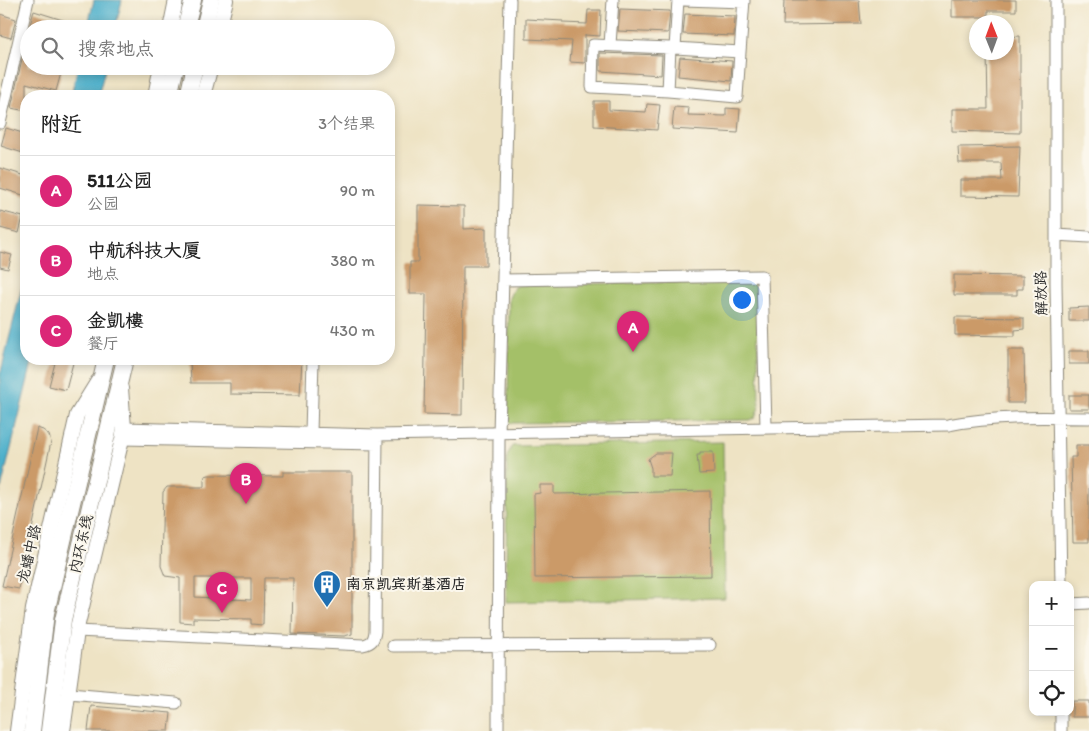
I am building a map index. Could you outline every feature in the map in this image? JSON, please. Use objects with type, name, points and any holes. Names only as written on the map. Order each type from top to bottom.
[{"type":"highway","points":[[188,20],[193,0]]},
{"type":"highway","points":[[206,20],[211,0]]},
{"type":"highway","points":[[170,90],[174,75]]},
{"type":"highway","points":[[189,90],[193,75]]},
{"type":"highway","name":"内环东线","points":[[49,731],[63,620],[124,365]]},
{"type":"highway","name":"内环东线","points":[[32,731],[46,613],[104,366]]},
{"type":"main road","points":[[172,20],[176,0]]},
{"type":"main road","points":[[221,20],[226,0]]},
{"type":"main road","points":[[156,90],[159,75]]},
{"type":"main road","points":[[205,90],[209,75]]},
{"type":"main road","name":"龙蟠中路","points":[[17,731],[33,609],[77,415],[104,366]]},
{"type":"main road","points":[[64,731],[77,631],[123,434],[120,379]]},
{"type":"street","points":[[23,20],[28,0]]},
{"type":"street","points":[[498,731],[499,434],[510,0]]},
{"type":"street","points":[[610,45],[613,0]]},
{"type":"street","points":[[668,91],[678,0]]},
{"type":"street","points":[[684,0],[744,1],[737,97],[592,87],[593,45],[740,52]]},
{"type":"street","name":"解放路","points":[[1056,0],[1056,235],[1061,581]]},
{"type":"street","points":[[0,123],[20,35]]},
{"type":"street","points":[[1056,235],[1089,237]]},
{"type":"street","points":[[503,280],[762,276],[766,427]]},
{"type":"street","points":[[311,433],[313,365]]},
{"type":"street","points":[[123,434],[377,440],[499,434],[766,427],[948,425],[973,420],[1058,417],[1089,418]]},
{"type":"street","points":[[123,434],[311,433],[377,440]]},
{"type":"street","points":[[77,631],[364,645],[370,643],[374,639],[376,631],[377,440]]},
{"type":"street","points":[[1074,604],[1089,603]]},
{"type":"street","points":[[393,646],[710,646]]},
{"type":"street","points":[[69,694],[176,703]]},
{"type":"street","points":[[1060,731],[1061,716]]},
{"type":"green space","points":[[749,281],[754,284],[757,291],[759,407],[755,418],[749,420],[512,423],[508,421],[509,298],[514,287],[519,285]]},
{"type":"green space","points":[[723,442],[725,598],[506,602],[507,456],[512,446]]},
{"type":"water","points":[[94,0],[122,0],[117,20],[89,20]]},
{"type":"water","points":[[76,75],[104,75],[100,90],[72,90]]},
{"type":"water","points":[[20,295],[20,365],[32,365],[0,493],[0,375]]},
{"type":"building","points":[[784,0],[859,0],[861,24],[783,25]]},
{"type":"building","points":[[952,0],[1016,0],[1016,11],[988,11],[988,15],[952,17]]},
{"type":"building","points":[[620,9],[670,11],[668,33],[618,31]]},
{"type":"building","points":[[588,10],[601,10],[600,36],[585,35],[585,63],[570,62],[572,41],[526,39],[526,19],[587,24]]},
{"type":"building","points":[[34,11],[63,20],[31,20]]},
{"type":"building","points":[[0,14],[16,19],[11,38],[0,35]]},
{"type":"building","points":[[685,14],[735,16],[734,36],[683,34]]},
{"type":"building","points":[[1014,36],[1020,36],[1020,133],[952,131],[952,109],[988,109],[987,60],[1014,60]]},
{"type":"building","points":[[600,53],[662,55],[661,75],[600,71]]},
{"type":"building","points":[[680,57],[732,61],[731,81],[678,76]]},
{"type":"building","points":[[20,68],[20,75],[60,75],[56,90],[26,83],[26,90],[20,90],[20,110],[11,108]]},
{"type":"building","points":[[594,101],[609,101],[609,110],[646,112],[647,104],[660,105],[657,130],[594,126]]},
{"type":"building","points":[[674,107],[689,108],[688,115],[726,116],[726,108],[740,109],[738,133],[672,129]]},
{"type":"building","points":[[6,128],[20,132],[20,152],[1,146]]},
{"type":"building","points":[[1020,146],[1018,197],[960,196],[960,180],[1002,180],[1001,163],[959,163],[958,147]]},
{"type":"building","points":[[0,168],[20,174],[20,194],[0,188]]},
{"type":"building","points":[[418,205],[464,206],[464,229],[486,228],[486,266],[463,266],[462,415],[424,414],[426,294],[410,294],[410,262],[418,262]]},
{"type":"building","points":[[0,211],[20,216],[19,233],[0,228]]},
{"type":"building","points":[[0,252],[12,255],[8,269],[0,267]]},
{"type":"building","points":[[954,275],[1023,276],[1023,289],[1017,289],[1017,295],[954,295]]},
{"type":"building","points":[[1089,307],[1089,321],[1069,321],[1069,308]]},
{"type":"building","points":[[955,317],[1024,318],[1024,329],[1015,330],[1015,336],[955,335]]},
{"type":"building","points":[[1008,350],[1024,350],[1025,403],[1008,403]]},
{"type":"building","points":[[1069,351],[1089,351],[1089,364],[1069,364]]},
{"type":"building","points":[[54,365],[72,365],[66,390],[49,386]]},
{"type":"building","points":[[190,365],[302,365],[300,395],[230,394],[230,383],[191,383]]},
{"type":"building","points":[[1069,395],[1089,395],[1089,409],[1069,409]]},
{"type":"building","points":[[37,428],[49,435],[51,442],[19,589],[2,586]]},
{"type":"building","points":[[1076,445],[1089,445],[1089,542],[1073,542],[1071,457],[1076,457]]},
{"type":"building","points":[[700,452],[713,452],[714,473],[699,474],[697,455],[700,455]]},
{"type":"building","points":[[656,453],[672,453],[670,476],[651,476],[648,459]]},
{"type":"building","points":[[283,472],[352,472],[352,634],[344,636],[292,634],[293,578],[264,578],[263,625],[251,624],[251,619],[193,618],[193,623],[180,622],[180,578],[165,576],[161,566],[163,492],[167,487],[204,487],[205,476],[209,475],[283,476]],"holes":[[[195,578],[212,578],[212,598],[195,597]],[[232,578],[251,578],[251,600],[232,599]]]},
{"type":"building","points":[[540,485],[554,485],[554,494],[710,491],[711,576],[535,578],[534,494],[540,493]]},
{"type":"building","points":[[1074,701],[1089,701],[1089,717],[1072,717],[1074,716]]},
{"type":"building","points":[[91,706],[171,713],[169,731],[88,731]]},
{"type":"place","name":"511公园","points":[[633,352]]},
{"type":"place","name":"中航科技大厦","points":[[246,504]]},
{"type":"place","name":"南京凯宾斯基酒店","points":[[327,608]]},
{"type":"place","name":"金凱樓","points":[[222,613]]}]
